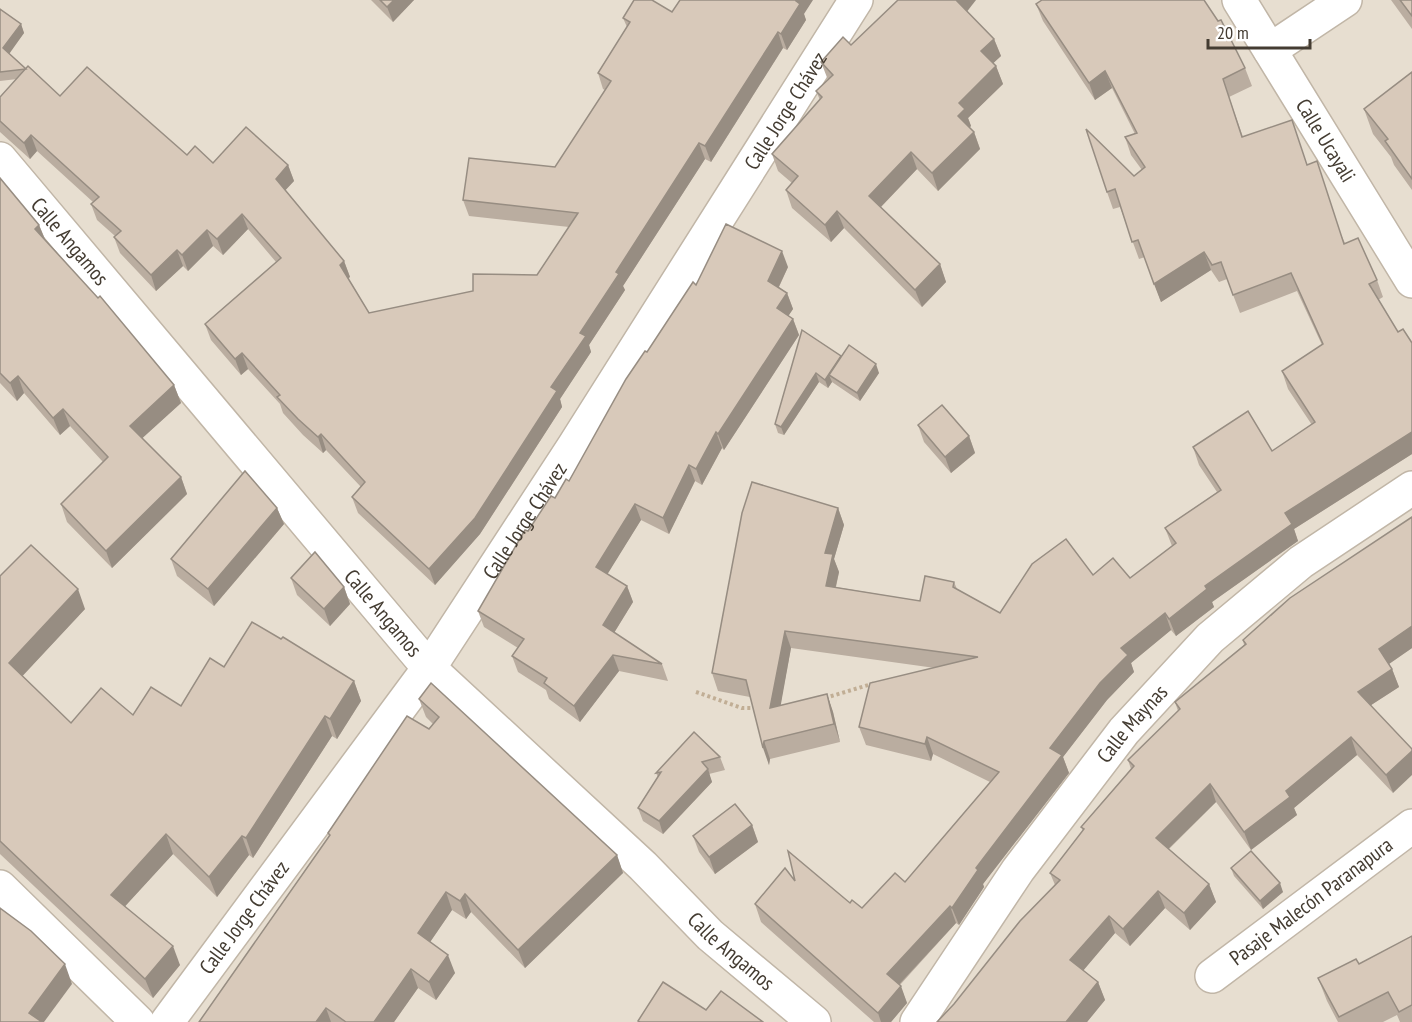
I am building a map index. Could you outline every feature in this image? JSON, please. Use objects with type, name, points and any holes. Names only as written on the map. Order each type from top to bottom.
[{"type":"street","name":"Calle Jorge Chávez","points":[[167,1022],[429,668],[574,446],[856,0]]},
{"type":"street","name":"Calle Ucayali","points":[[1239,0],[1412,281]]},
{"type":"street","points":[[1270,50],[1346,0]]},
{"type":"street","name":"Calle Angamos","points":[[0,159],[429,668],[643,866],[710,935],[814,1022]]},
{"type":"street","name":"Calle Maynas","points":[[917,1022],[1032,852],[1124,732],[1210,638],[1301,562],[1412,488]]},
{"type":"street","name":"Pasaje Malecón Paranapura","points":[[1212,976],[1412,826]]},
{"type":"street","points":[[0,887],[138,1022]]},
{"type":"path","points":[[821,699],[879,682]]},
{"type":"path","points":[[696,692],[742,708],[765,709]]},
{"type":"shaded area","points":[[0,0],[1412,0],[1412,1022],[0,1022]]},
{"type":"building","points":[[380,0],[394,0],[387,7]]},
{"type":"building","points":[[634,0],[652,0],[672,12],[680,0],[797,0],[800,4],[781,34],[778,32],[705,146],[699,143],[616,272],[619,274],[580,333],[586,336],[551,387],[557,391],[475,518],[429,569],[352,497],[365,482],[321,434],[318,437],[277,397],[280,395],[242,353],[235,359],[205,324],[281,258],[242,214],[217,239],[207,230],[182,255],[177,250],[151,275],[114,237],[121,231],[91,204],[99,197],[31,135],[24,143],[0,121],[0,97],[28,66],[60,96],[87,67],[187,155],[195,146],[213,163],[246,127],[288,165],[276,179],[344,261],[340,265],[369,313],[473,291],[473,274],[537,275],[578,213],[463,200],[469,158],[555,167],[611,81],[598,73],[630,22],[623,18]]},
{"type":"building","points":[[898,0],[956,0],[994,39],[981,51],[996,66],[959,103],[965,109],[958,116],[974,132],[932,173],[911,152],[869,196],[940,264],[915,290],[837,211],[825,225],[786,190],[798,176],[772,154],[822,97],[816,91],[833,75],[821,62],[843,37],[851,45]]},
{"type":"building","points":[[1042,0],[1204,0],[1218,21],[1221,20],[1245,68],[1223,79],[1242,137],[1292,120],[1307,165],[1317,161],[1344,244],[1358,238],[1377,280],[1369,284],[1398,332],[1403,329],[1412,343],[1412,432],[1285,513],[1292,524],[1205,586],[1207,589],[1169,619],[1165,613],[1121,648],[1128,655],[1100,683],[1050,748],[1062,755],[976,868],[978,870],[952,908],[950,906],[887,974],[901,986],[878,1013],[755,904],[785,868],[795,881],[788,851],[850,903],[852,900],[862,908],[895,873],[905,882],[999,772],[927,737],[925,744],[859,727],[870,683],[978,657],[785,631],[770,708],[827,694],[834,724],[764,741],[763,748],[746,680],[712,673],[742,513],[752,482],[838,508],[825,553],[833,554],[826,586],[920,601],[925,576],[954,582],[953,587],[1000,613],[1032,564],[1066,539],[1093,575],[1113,558],[1130,578],[1176,543],[1165,528],[1221,490],[1193,447],[1248,411],[1272,451],[1315,422],[1282,371],[1323,344],[1291,273],[1233,295],[1221,262],[1212,265],[1204,252],[1154,284],[1138,240],[1132,242],[1115,189],[1107,192],[1086,129],[1134,176],[1145,167],[1125,137],[1137,133],[1105,71],[1089,83],[1036,4]]},
{"type":"building","points":[[1400,0],[1412,0],[1412,16]]},
{"type":"building","points":[[0,9],[21,24],[3,48],[26,69],[0,72]]},
{"type":"building","points":[[1412,72],[1412,179],[1385,141],[1388,139],[1364,109]]},
{"type":"building","points":[[0,178],[39,225],[35,229],[98,298],[100,296],[174,385],[130,426],[181,477],[106,551],[61,504],[108,457],[63,409],[53,418],[18,376],[10,383],[0,373]]},
{"type":"building","points":[[726,224],[782,251],[768,281],[787,293],[777,308],[793,319],[718,434],[716,432],[696,469],[689,465],[663,518],[635,504],[596,567],[627,586],[603,625],[662,664],[613,655],[574,706],[544,683],[547,678],[512,656],[524,639],[478,611],[525,530],[528,531],[551,496],[555,498],[566,479],[569,481],[626,379],[645,351],[647,352],[693,282],[696,285]]},
{"type":"building","points":[[802,330],[841,356],[825,380],[816,373],[781,427],[775,424]]},
{"type":"building","points":[[849,345],[876,364],[857,393],[829,375]]},
{"type":"building","points":[[942,405],[969,436],[945,457],[918,425]]},
{"type":"building","points":[[245,471],[277,508],[208,589],[171,559]]},
{"type":"building","points":[[1412,517],[1412,626],[1379,649],[1392,669],[1358,692],[1412,751],[1386,775],[1351,737],[1286,791],[1290,797],[1244,832],[1210,784],[1156,838],[1209,884],[1184,913],[1158,891],[1123,929],[1109,916],[1070,960],[1098,982],[1066,1022],[937,1022],[1020,921],[1060,880],[1050,873],[1084,829],[1081,827],[1134,766],[1128,760],[1180,709],[1175,702],[1246,644],[1243,640],[1290,598]]},
{"type":"building","points":[[31,545],[78,589],[9,663],[71,723],[101,688],[133,715],[151,687],[181,706],[210,658],[224,667],[252,622],[281,639],[283,637],[354,681],[330,719],[325,716],[246,838],[242,836],[209,877],[166,834],[111,895],[173,946],[145,979],[0,841],[0,576]]},
{"type":"building","points":[[315,552],[344,587],[324,609],[291,578]]},
{"type":"building","points":[[431,683],[617,855],[518,950],[465,894],[460,901],[446,892],[418,933],[448,955],[429,982],[411,969],[374,1022],[346,1022],[326,1008],[316,1022],[199,1022],[330,835],[328,833],[407,716],[429,729],[439,717],[419,699]]},
{"type":"building","points":[[694,732],[720,757],[702,762],[708,769],[659,821],[638,808],[661,772],[656,773]]},
{"type":"building","points":[[735,804],[752,825],[709,857],[693,836]]},
{"type":"building","points":[[1251,851],[1280,883],[1260,901],[1231,868]]},
{"type":"building","points":[[0,908],[31,931],[65,964],[29,1013],[42,1022],[0,1022]]},
{"type":"building","points":[[1412,936],[1412,1005],[1399,1012],[1388,992],[1339,1017],[1318,978],[1356,959],[1359,964]]},
{"type":"building","points":[[663,982],[706,1010],[721,991],[763,1022],[638,1021]]}]
